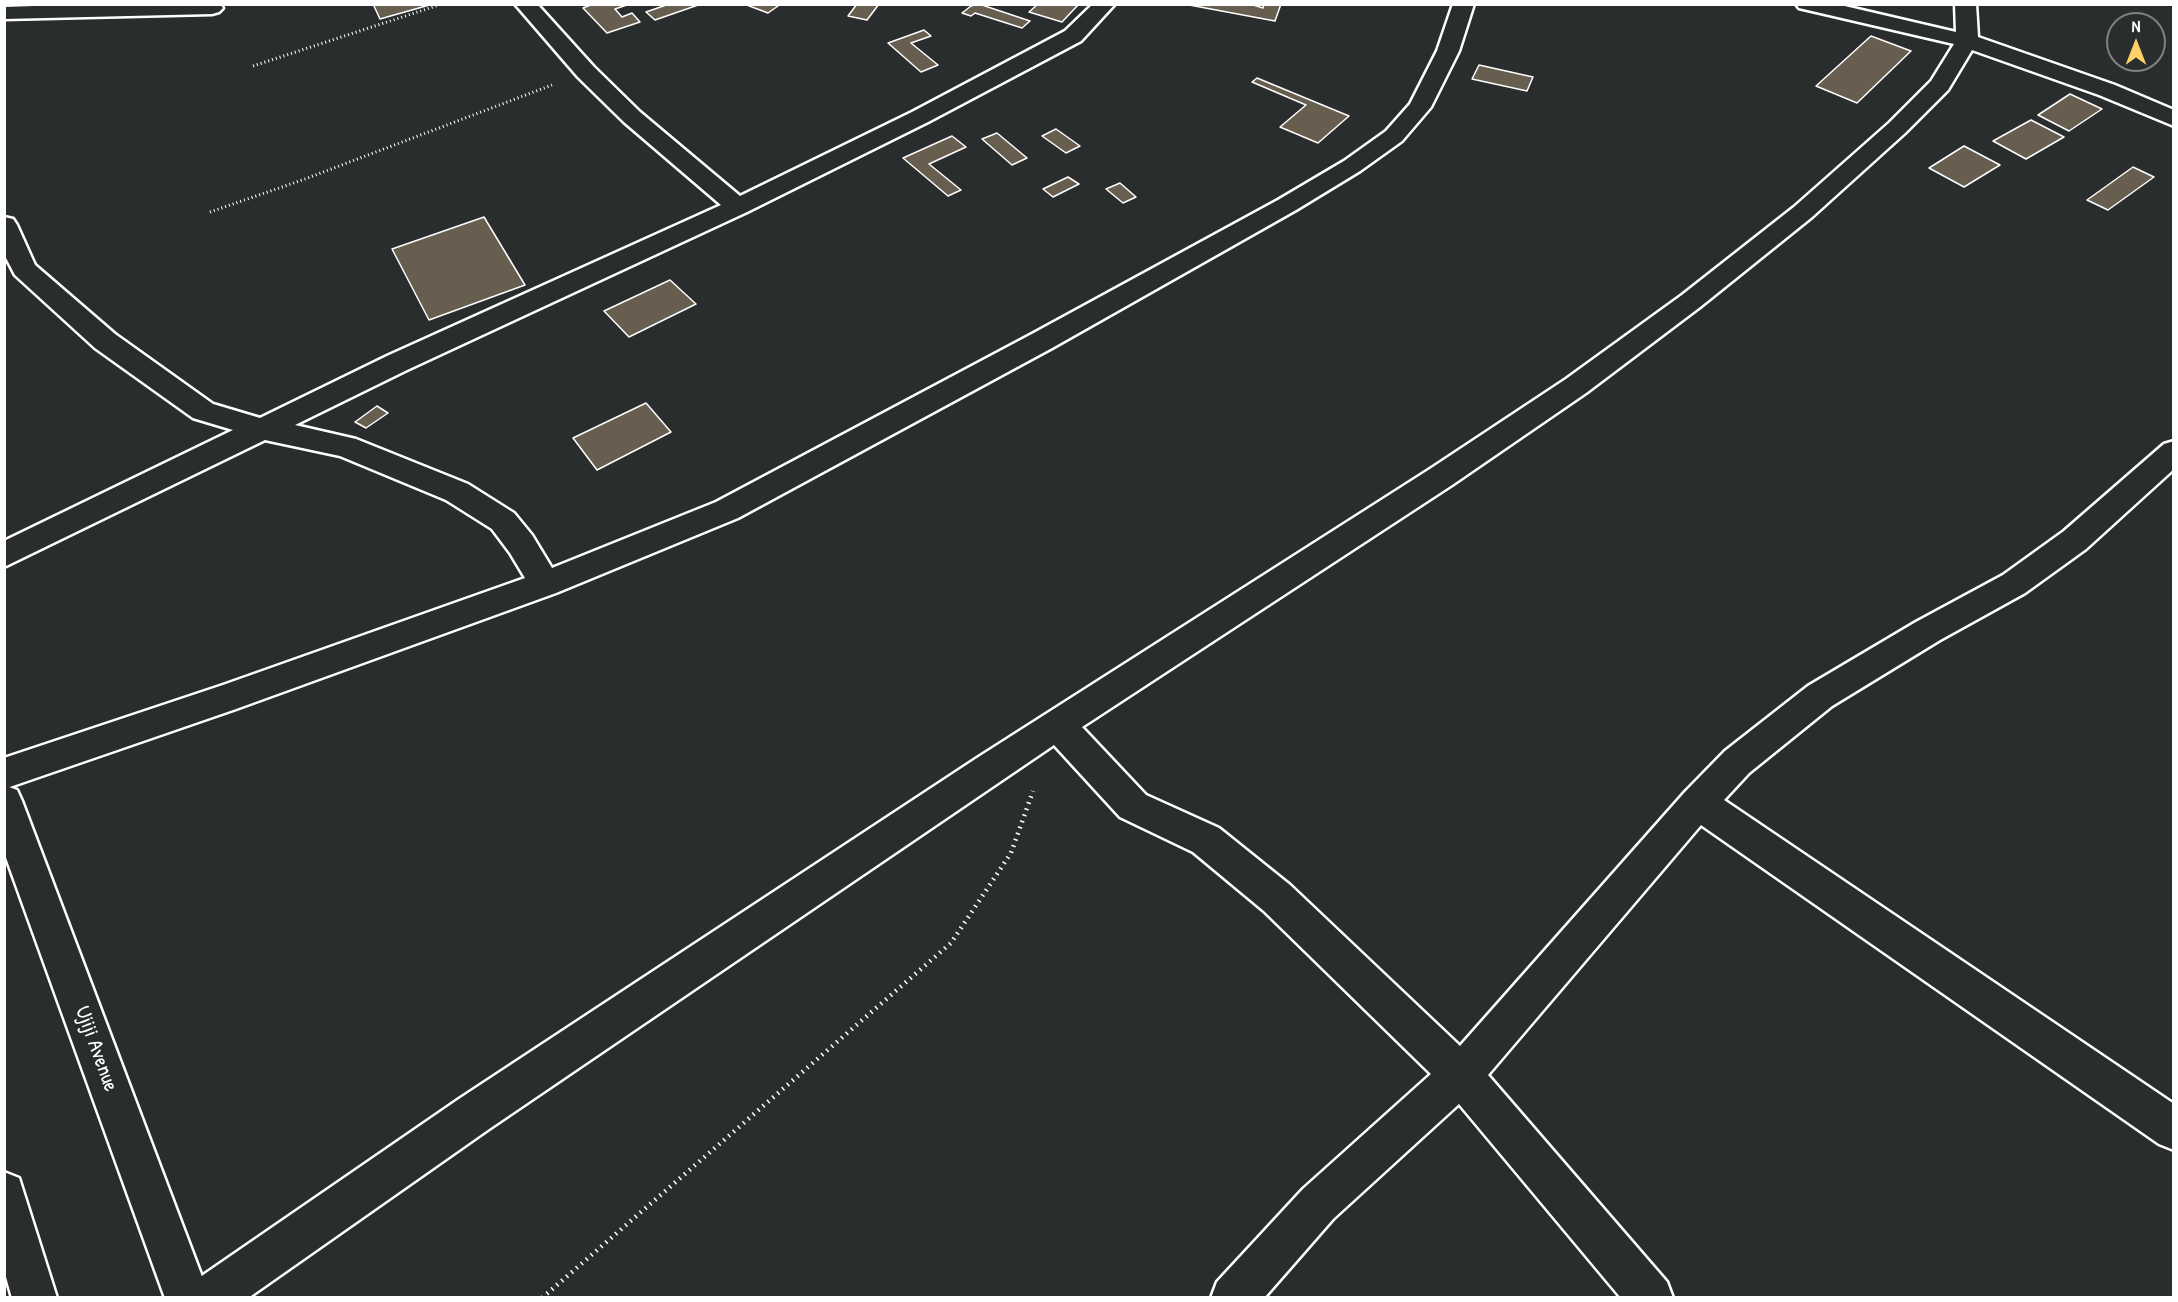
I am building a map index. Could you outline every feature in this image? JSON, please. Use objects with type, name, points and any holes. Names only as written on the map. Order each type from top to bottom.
[{"type":"street","points":[[525,4],[586,72],[632,117],[738,207]]},
{"type":"street","points":[[4,555],[397,363],[738,207],[1011,70],[1073,36],[1105,4]]},
{"type":"street","points":[[4,774],[224,699],[545,584],[727,510],[1053,335],[1287,205],[1352,166],[1394,136],[1420,107],[1448,51],[1464,4]]},
{"type":"street","points":[[1806,4],[1967,41],[2097,86],[2174,119]]},
{"type":"street","points":[[209,1298],[474,1114],[1057,725],[1576,386],[1691,301],[1803,212],[1897,128],[1940,85],[1967,41],[1965,4]]},
{"type":"street","points":[[4,13],[54,9],[212,8]]},
{"type":"street","points":[[4,225],[24,269],[105,341],[203,411],[263,429],[346,447],[457,492],[503,521],[521,543],[545,584]]},
{"type":"street","points":[[1233,1298],[1318,1204],[1461,1075],[1698,802],[1737,762],[1820,696],[1928,631],[2014,584],[2075,540],[2174,452]]},
{"type":"street","points":[[1057,725],[1133,806],[1206,840],[1277,898],[1461,1075],[1651,1298]]},
{"type":"street","name":"Ujiji Avenue","points":[[4,801],[188,1298]]},
{"type":"street","points":[[1698,802],[2169,1119]]},
{"type":"street","points":[[4,1193],[35,1298]]},
{"type":"path","points":[[253,66],[442,4]]},
{"type":"path","points":[[210,212],[305,179],[586,72]]},
{"type":"path","points":[[542,1298],[951,943],[1011,853],[1034,789]]},
{"type":"building","points":[[373,4],[433,4],[380,19]]},
{"type":"building","points":[[593,4],[630,4],[615,9],[622,17],[632,13],[640,22],[607,33],[583,8]]},
{"type":"building","points":[[669,4],[701,4],[655,20],[646,12]]},
{"type":"building","points":[[744,4],[774,4],[778,6],[768,13]]},
{"type":"building","points":[[857,4],[879,4],[867,20],[848,16]]},
{"type":"building","points":[[979,4],[1030,21],[1022,28],[975,13],[971,16],[962,13],[971,6]]},
{"type":"building","points":[[1038,4],[1079,4],[1062,22],[1029,12]]},
{"type":"building","points":[[1184,4],[1250,4],[1263,8],[1264,4],[1281,4],[1275,21]]},
{"type":"building","points":[[924,30],[931,36],[911,43],[938,65],[921,72],[888,43]]},
{"type":"building","points":[[1871,36],[1911,51],[1857,103],[1816,86]]},
{"type":"building","points":[[1479,65],[1533,77],[1527,91],[1472,79]]},
{"type":"building","points":[[1257,78],[1349,116],[1318,143],[1280,127],[1306,105],[1252,82]]},
{"type":"building","points":[[2070,94],[2102,109],[2069,131],[2038,115]]},
{"type":"building","points":[[2031,120],[2064,137],[2026,159],[1993,141]]},
{"type":"building","points":[[1056,129],[1080,146],[1066,153],[1042,136]]},
{"type":"building","points":[[997,133],[1027,158],[1012,165],[982,139]]},
{"type":"building","points":[[952,136],[966,147],[929,164],[961,190],[948,196],[903,158]]},
{"type":"building","points":[[1964,146],[2000,165],[1964,187],[1929,168]]},
{"type":"building","points":[[2133,167],[2154,177],[2108,210],[2087,200]]},
{"type":"building","points":[[1068,177],[1079,184],[1053,197],[1043,189]]},
{"type":"building","points":[[1120,183],[1136,197],[1123,203],[1106,189]]},
{"type":"building","points":[[484,217],[525,285],[429,320],[392,249]]},
{"type":"building","points":[[670,280],[696,304],[629,337],[604,311]]},
{"type":"building","points":[[646,403],[671,432],[597,470],[573,438]]},
{"type":"building","points":[[377,406],[388,413],[366,428],[355,422]]}]
